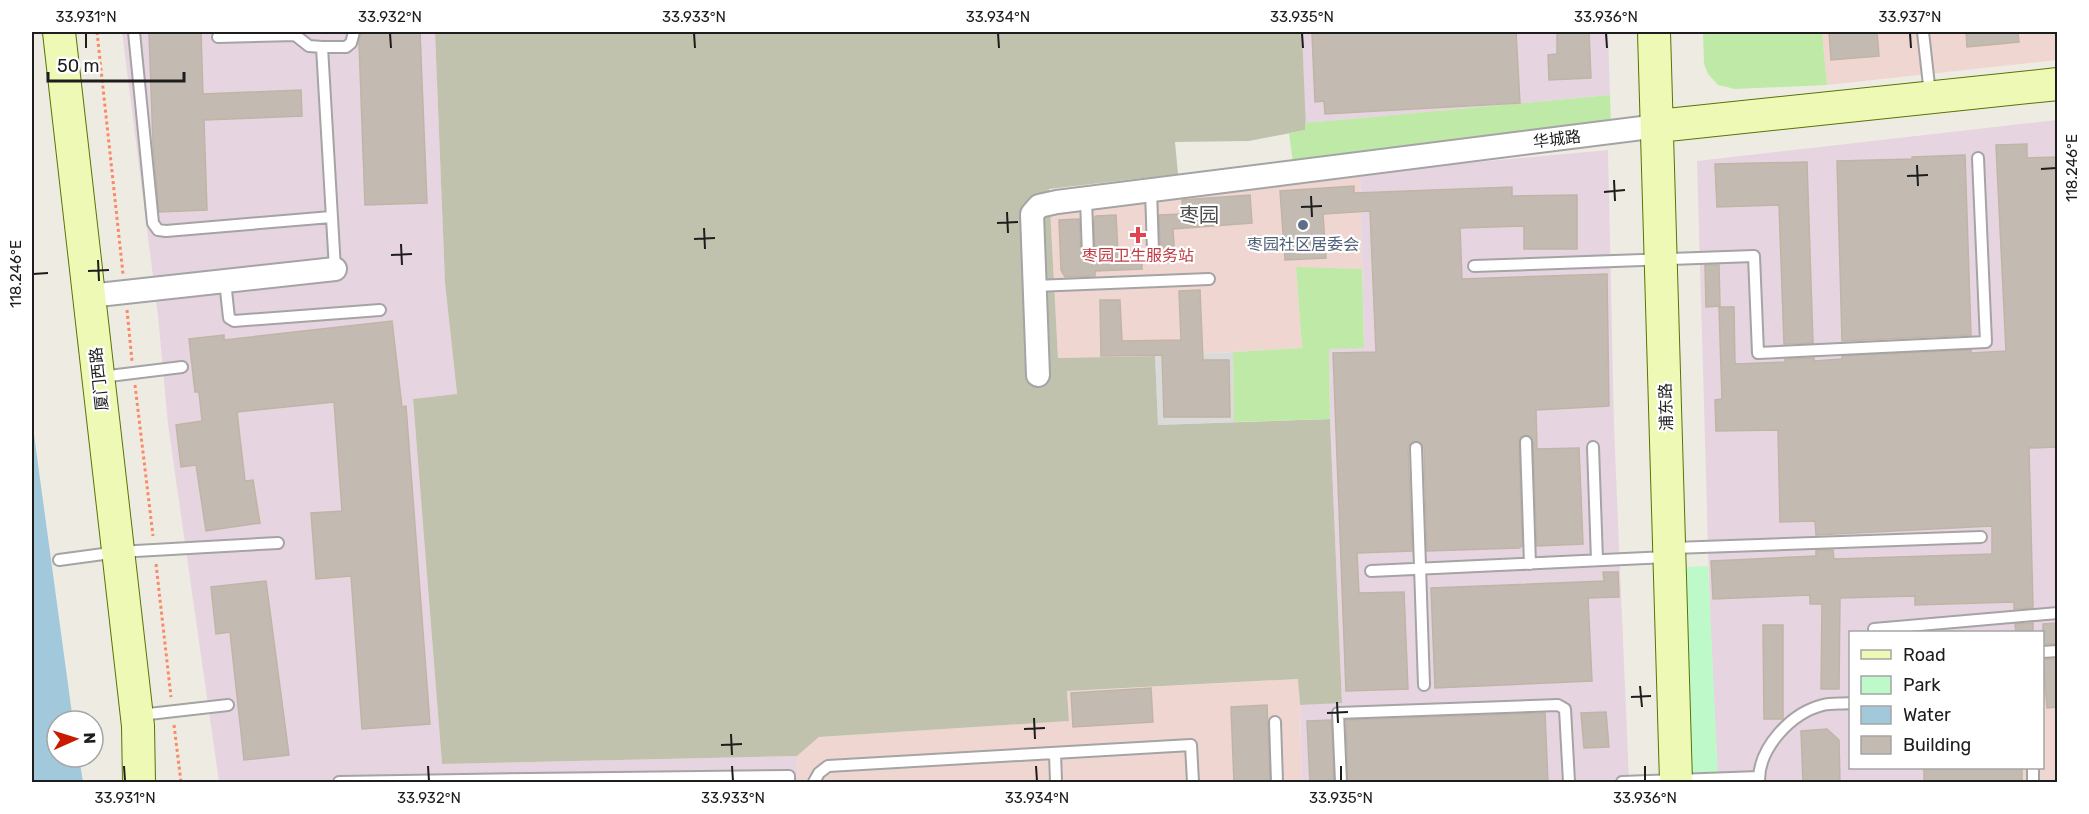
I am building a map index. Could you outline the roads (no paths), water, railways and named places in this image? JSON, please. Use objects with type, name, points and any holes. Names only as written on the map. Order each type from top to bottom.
[{"type":"street","name":"厦门西路","points":[[59,32],[137,720]]},
{"type":"street","name":"浦东路","points":[[1654,32],[1676,781]]},
{"type":"street","name":"华城路","points":[[1035,286],[1032,214],[1039,206],[1057,202],[1658,126],[2058,84]]},
{"type":"street","points":[[89,296],[335,269]]},
{"type":"street","points":[[1035,286],[1038,375]]},
{"type":"street","points":[[137,720],[139,783]]},
{"type":"street","points":[[137,720],[154,783]]},
{"type":"lane","points":[[134,32],[153,223],[158,230],[331,217]]},
{"type":"lane","points":[[218,37],[295,35],[309,46],[322,47],[346,46],[351,43],[354,32]]},
{"type":"lane","points":[[1923,32],[1930,97]]},
{"type":"lane","points":[[322,47],[335,269]]},
{"type":"lane","points":[[1474,266],[1754,256],[1758,353],[1986,342],[1978,159]]},
{"type":"lane","points":[[1151,190],[1153,251]]},
{"type":"lane","points":[[1086,198],[1088,256]]},
{"type":"lane","points":[[1035,286],[1209,279]]},
{"type":"lane","points":[[225,280],[229,318],[234,321],[380,310]]},
{"type":"lane","points":[[99,377],[182,367]]},
{"type":"lane","points":[[1526,442],[1530,564]]},
{"type":"lane","points":[[1593,447],[1597,560]]},
{"type":"lane","points":[[1416,448],[1424,685]]},
{"type":"lane","points":[[1371,571],[1530,564],[1670,553],[1981,537]]},
{"type":"lane","points":[[59,560],[118,552],[278,543]]},
{"type":"lane","points":[[1874,631],[1874,629],[2058,612]]},
{"type":"lane","points":[[1622,783],[1759,780],[1766,754],[1777,732],[1798,717],[1822,705],[1849,703]]},
{"type":"lane","points":[[137,720],[172,711],[228,705]]},
{"type":"lane","points":[[1341,783],[1338,713],[1558,705],[1565,709],[1569,783]]},
{"type":"lane","points":[[1275,722],[1277,783]]},
{"type":"lane","points":[[814,783],[819,773],[828,766],[1191,745],[1193,783]]},
{"type":"lane","points":[[1055,753],[1056,783]]},
{"type":"lane","points":[[339,783],[789,776],[789,783]]},
{"type":"water","points":[[32,420],[71,709],[45,709],[45,769],[81,769],[83,782],[32,782]]},
{"type":"place","name":"枣园社区居委会","points":[[1303,225]]},
{"type":"place","name":"枣园卫生服务站","points":[[1138,235]]},
{"type":"district","name":"枣园","points":[[1199,215]]}]
